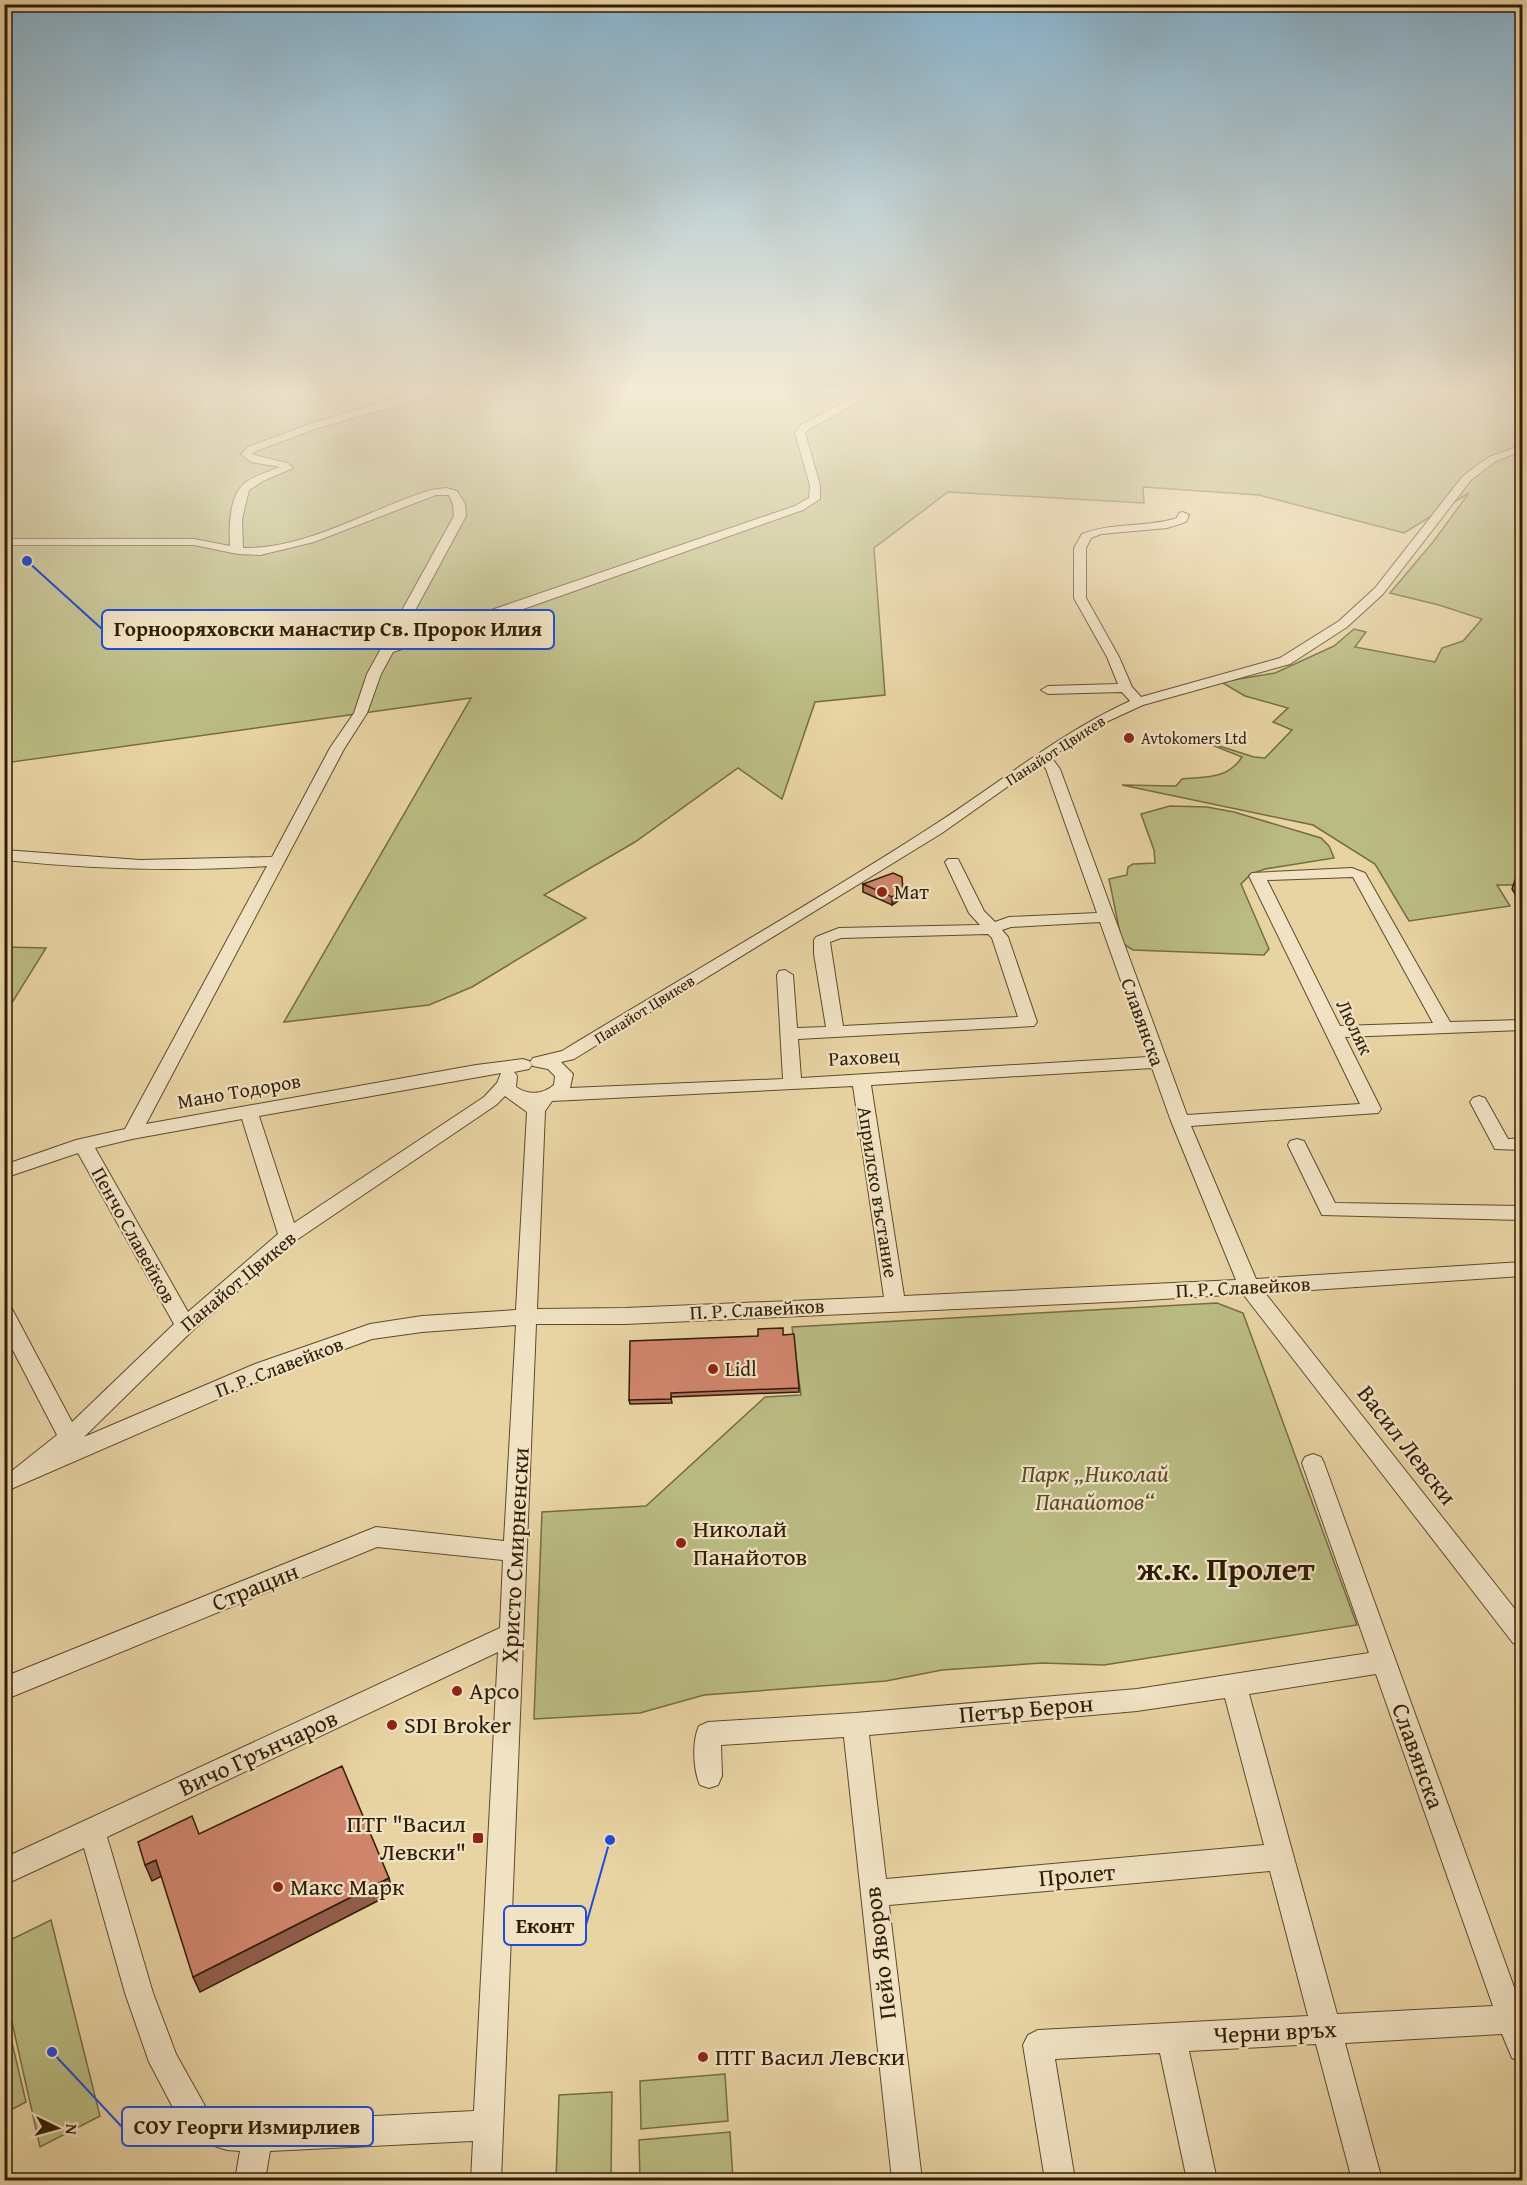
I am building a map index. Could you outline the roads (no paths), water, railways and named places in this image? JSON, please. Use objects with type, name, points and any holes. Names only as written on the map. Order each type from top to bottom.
[{"type":"street","points":[[238,551],[234,545],[241,493]]},
{"type":"street","points":[[4,542],[194,542],[238,551],[259,552],[278,549],[424,495],[435,493]]},
{"type":"street","points":[[132,1133],[205,1000],[275,861],[337,748],[349,733],[370,696],[374,674],[460,516],[459,504],[453,493]]},
{"type":"street","points":[[388,649],[525,604],[799,508],[814,499],[814,493]]},
{"type":"street","name":"Панайот Цвикев","points":[[531,1063],[568,1055],[937,830],[1041,757],[1101,719],[1138,702],[1285,661],[1343,624],[1379,591],[1455,493]]},
{"type":"street","points":[[1138,702],[1126,687],[1113,657],[1080,598],[1080,548],[1086,536],[1099,531],[1167,525],[1182,520],[1184,514]]},
{"type":"street","points":[[194,542],[235,530]]},
{"type":"street","points":[[1048,690],[1126,687]]},
{"type":"street","name":"Славянска","points":[[1041,757],[1050,763],[1053,769],[1158,1062],[1249,1287]]},
{"type":"street","points":[[4,855],[161,865],[231,865],[275,861]]},
{"type":"street","points":[[789,1034],[1028,1022],[1000,937],[977,912],[953,862]]},
{"type":"street","name":"Люляк","points":[[1180,1120],[1372,1109],[1257,876],[1356,875],[1444,1027]]},
{"type":"street","points":[[835,1032],[822,954],[822,939],[839,933],[991,929],[1009,922],[1105,917]]},
{"type":"street","points":[[785,975],[792,1084]]},
{"type":"street","points":[[1334,1032],[1522,1025]]},
{"type":"street","points":[[539,1091],[568,1055]]},
{"type":"street","name":"Раховец","points":[[539,1091],[792,1084],[1158,1062]]},
{"type":"street","points":[[531,1063],[554,1065],[539,1091],[531,1063]]},
{"type":"street","name":"Мано Тодоров","points":[[4,1172],[83,1144],[132,1133],[486,1069],[531,1063]]},
{"type":"street","name":"Мано Тодоров","points":[[486,1069],[539,1091]]},
{"type":"street","name":"Априлско въстание","points":[[861,1080],[895,1303]]},
{"type":"street","name":"Панайот Цвикев","points":[[68,1446],[185,1326],[288,1236],[490,1101],[539,1091]]},
{"type":"street","name":"Христо Смирненски","points":[[486,2181],[526,1317],[539,1091]]},
{"type":"street","points":[[1479,1102],[1502,1145],[1522,1144]]},
{"type":"street","points":[[249,1112],[288,1236]]},
{"type":"street","name":"Пенчо Славейков","points":[[83,1144],[185,1326]]},
{"type":"street","points":[[1297,1145],[1329,1210],[1522,1213]]},
{"type":"street","name":"П. Р. Славейков","points":[[13,1479],[68,1446],[263,1370],[370,1332],[422,1324],[526,1317],[625,1316],[1249,1287],[1520,1270]]},
{"type":"street","name":"Васил Левски","points":[[1249,1287],[1522,1636]]},
{"type":"street","points":[[4,1312],[68,1446]]},
{"type":"street","name":"Славянска","points":[[1313,1463],[1522,2048]]},
{"type":"street","name":"Страцин","points":[[4,1689],[376,1537],[515,1552]]},
{"type":"street","name":"Вичо Грънчаров","points":[[4,1872],[511,1634]]},
{"type":"street","name":"Петър Берон","points":[[709,1776],[708,1734],[855,1725],[1137,1700],[1384,1662]]},
{"type":"street","points":[[1234,1686],[1367,2181]]},
{"type":"street","name":"Пейо Яворов","points":[[855,1725],[907,2181]]},
{"type":"street","points":[[92,1831],[139,1993],[164,2062],[200,2127],[227,2135],[257,2137],[488,2125]]},
{"type":"street","name":"Пролет","points":[[874,1893],[1280,1857]]},
{"type":"street","name":"Черни връх","points":[[1060,2181],[1038,2045],[1512,2019]]},
{"type":"street","points":[[1171,2038],[1202,2181]]},
{"type":"street","points":[[250,2181],[257,2137]]},
{"type":"place","name":"Горнооряховски манастир Св. Пророк Илия","points":[[27,561]]},
{"type":"place","name":"Avtokomers Ltd","points":[[1129,738]]},
{"type":"place","name":"Мат","points":[[882,892]]},
{"type":"place","name":"Lidl","points":[[713,1369]]},
{"type":"place","name":"Николай Панайотов","points":[[681,1543]]},
{"type":"place","name":"Арсо","points":[[457,1691]]},
{"type":"place","name":"SDI Broker","points":[[392,1725]]},
{"type":"place","name":"ПТГ \"Васил Левски\"","points":[[478,1838]]},
{"type":"place","name":"Еконт","points":[[610,1840]]},
{"type":"place","name":"Макс Марк","points":[[278,1887]]},
{"type":"place","name":"СОУ Георги Измирлиев","points":[[52,2052]]},
{"type":"place","name":"ПТГ Васил Левски","points":[[703,2057]]},
{"type":"district","name":"ж.к. Пролет","points":[[1226,1569]]},
{"type":"park label","name":"Парк „Николай Панайотов“","points":[[1095,1488]]}]
